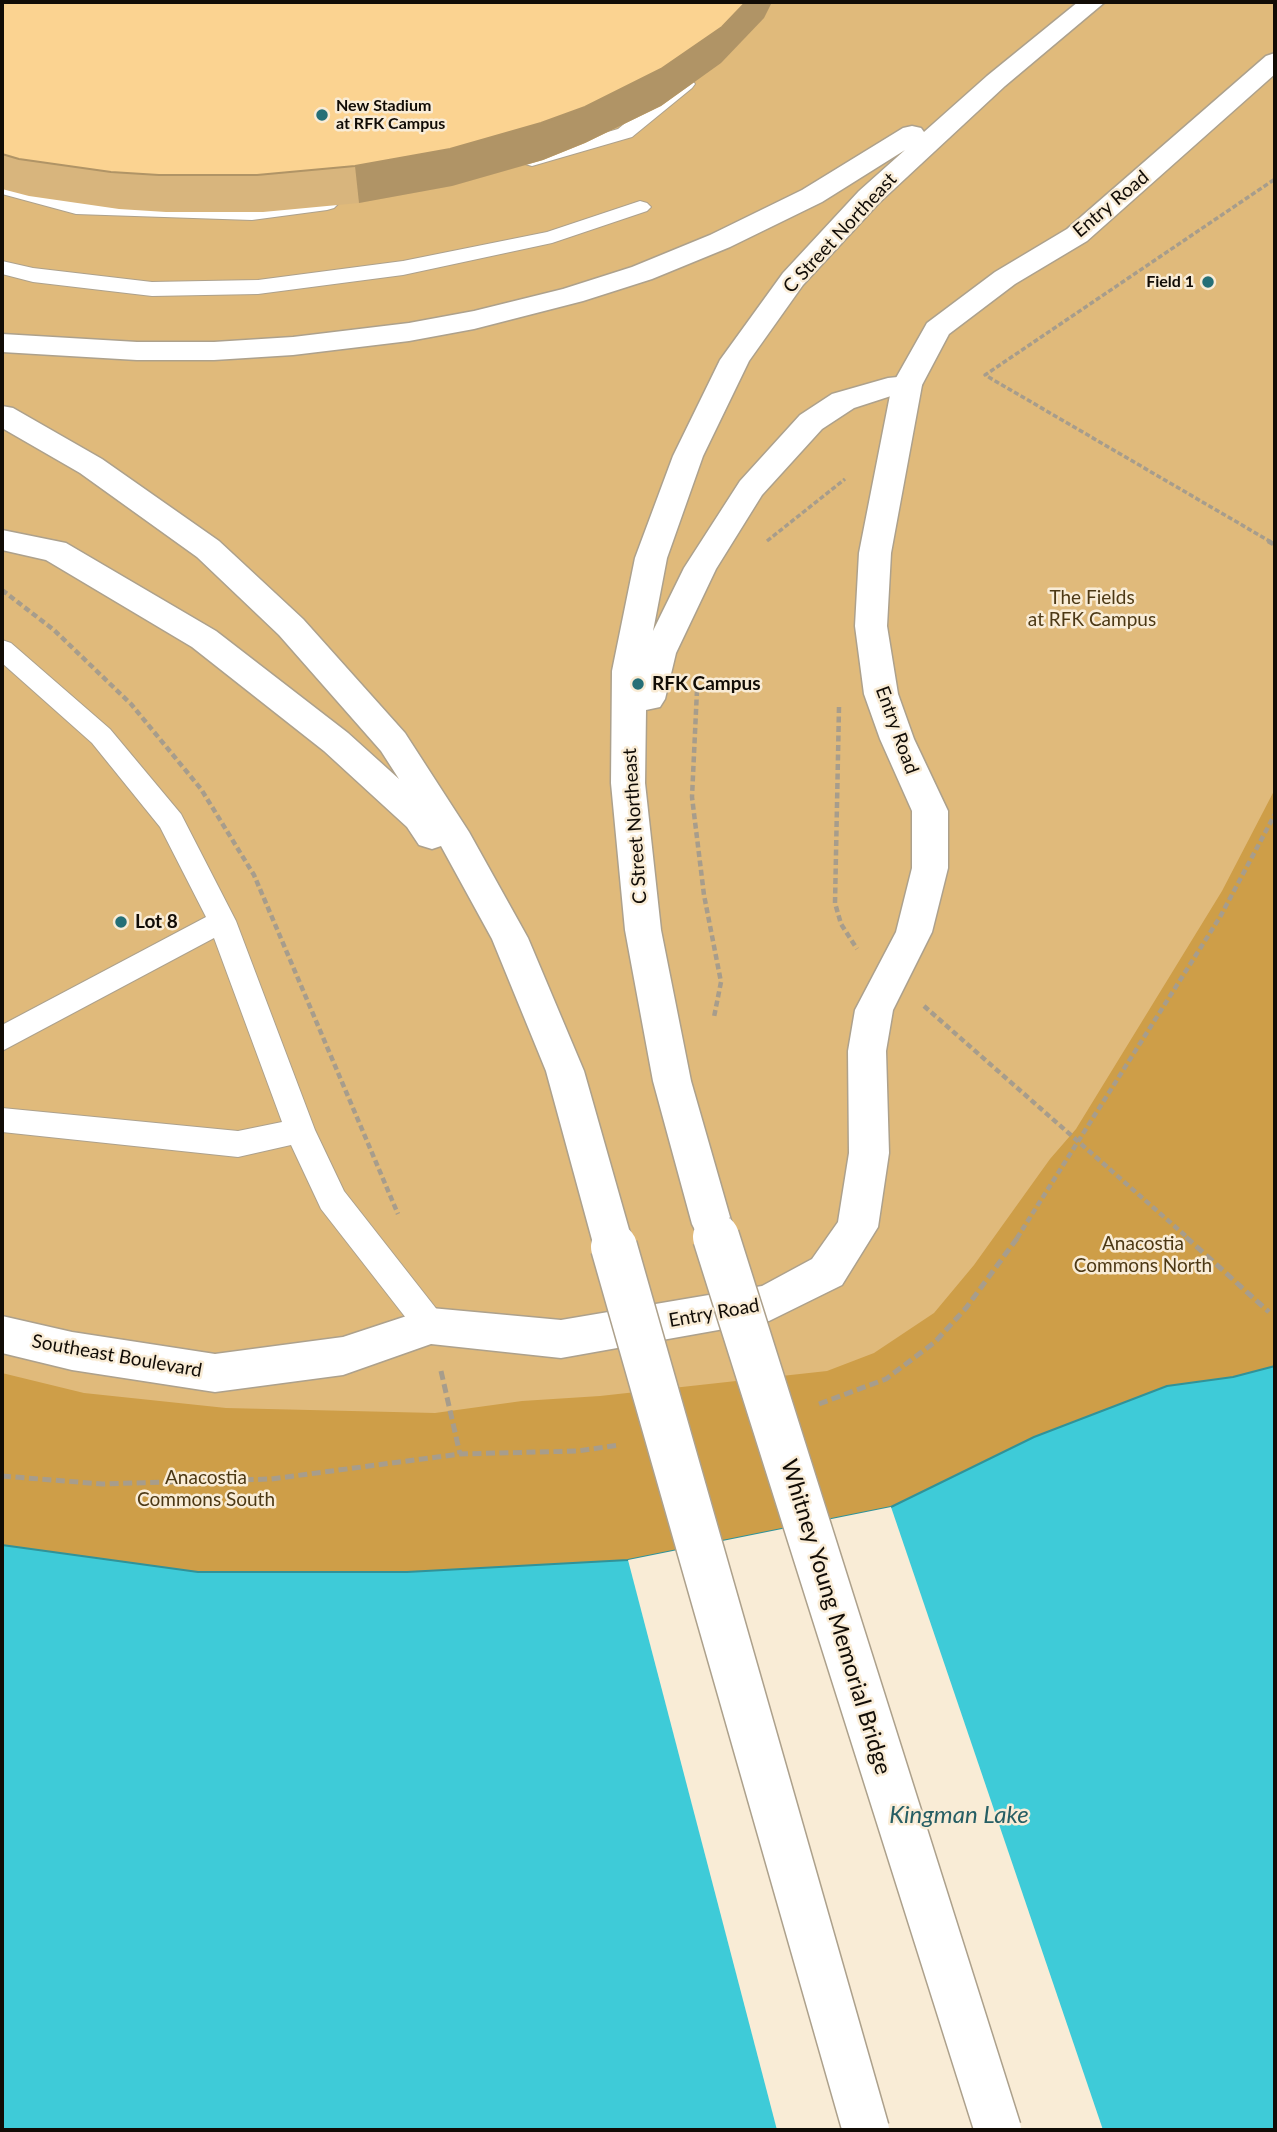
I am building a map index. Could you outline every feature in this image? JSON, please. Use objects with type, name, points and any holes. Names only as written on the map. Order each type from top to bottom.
[{"type":"main road","name":"C Street Northeast","points":[[712,1224],[672,1081],[643,930],[628,783],[629,671],[651,558],[688,456],[735,360],[793,279],[860,206],[996,81],[1093,2]]},
{"type":"main road","name":"Entry Road","points":[[561,1339],[769,1303],[827,1272],[858,1227],[869,1153],[867,1051],[874,1010],[914,932],[930,868],[930,811],[897,739],[881,694],[871,626],[875,553],[907,385],[937,329],[1005,278],[1077,235],[1275,61]]},
{"type":"main road","points":[[2,343],[150,351],[293,346],[409,332],[474,320],[573,295],[642,273],[720,241],[811,196],[996,81]]},
{"type":"main road","points":[[628,783],[659,653],[700,568],[751,488],[811,422],[843,401],[888,387],[907,385]]},
{"type":"main road","points":[[2,415],[91,466],[208,549],[291,627],[393,742],[456,841],[510,939],[565,1071],[866,2130]]},
{"type":"main road","points":[[2,540],[55,551],[193,633],[325,733],[419,818],[510,939]]},
{"type":"main road","name":"Whitney Young Memorial Bridge","points":[[712,1224],[998,2130]]},
{"type":"main road","name":"Southeast Boulevard","points":[[2,1335],[72,1351],[215,1373],[343,1356],[431,1326],[561,1339]]},
{"type":"lane","points":[[512,166],[625,133],[698,73]]},
{"type":"lane","points":[[2,188],[76,208],[252,214],[344,201]]},
{"type":"lane","points":[[2,268],[33,275],[152,289],[258,287],[403,268],[552,237],[640,207]]},
{"type":"lane","points":[[2,649],[101,736],[171,821],[222,921],[300,1130],[332,1200],[431,1326]]},
{"type":"lane","points":[[2,1039],[222,921]]},
{"type":"lane","points":[[2,1120],[238,1144],[300,1130]]},
{"type":"path","points":[[1275,179],[985,375],[1275,545]]},
{"type":"path","points":[[759,547],[850,475]]},
{"type":"path","points":[[698,682],[692,797],[704,894],[721,982],[714,1017]]},
{"type":"path","points":[[921,1003],[1079,1140],[1269,1312]]},
{"type":"green space","name":"RFK Campus","points":[[2,2],[1275,2],[1275,1366],[2,1545]]},
{"type":"green space","points":[[1275,789],[1275,1366],[1234,1377],[1167,1386],[1034,1437],[891,1507],[628,1560],[407,1572],[198,1572],[2,1545],[2,1373],[84,1393],[226,1408],[435,1413],[522,1401],[600,1396],[827,1371],[874,1353],[934,1313],[974,1265],[1050,1159],[1076,1129],[1222,891]]},
{"type":"water","name":"Kingman Lake","points":[[1275,1366],[1275,2130],[2,2130],[2,1545],[198,1572],[407,1572],[628,1560],[891,1507],[1034,1437],[1167,1386],[1233,1377]]},
{"type":"pier","points":[[891,1507],[1103,2130],[777,2130],[628,1560]]},
{"type":"building","name":"New Stadium at RFK Campus","points":[[2,2],[746,2],[722,27],[661,69],[585,107],[541,123],[450,149],[355,166],[257,175],[159,175],[111,172],[19,159],[2,154]]},
{"type":"place","name":"New Stadium at RFK Campus","points":[[322,115]]},
{"type":"place","name":"Field 1","points":[[1208,282]]},
{"type":"place","name":"RFK Campus","points":[[638,684]]},
{"type":"place","name":"Lot 8","points":[[121,922]]},
{"type":"park label","name":"The Fields at RFK Campus","points":[[1092,609]]},
{"type":"park label","name":"Anacostia Commons North","points":[[1143,1255]]},
{"type":"park label","name":"Anacostia Commons South","points":[[206,1489]]}]
